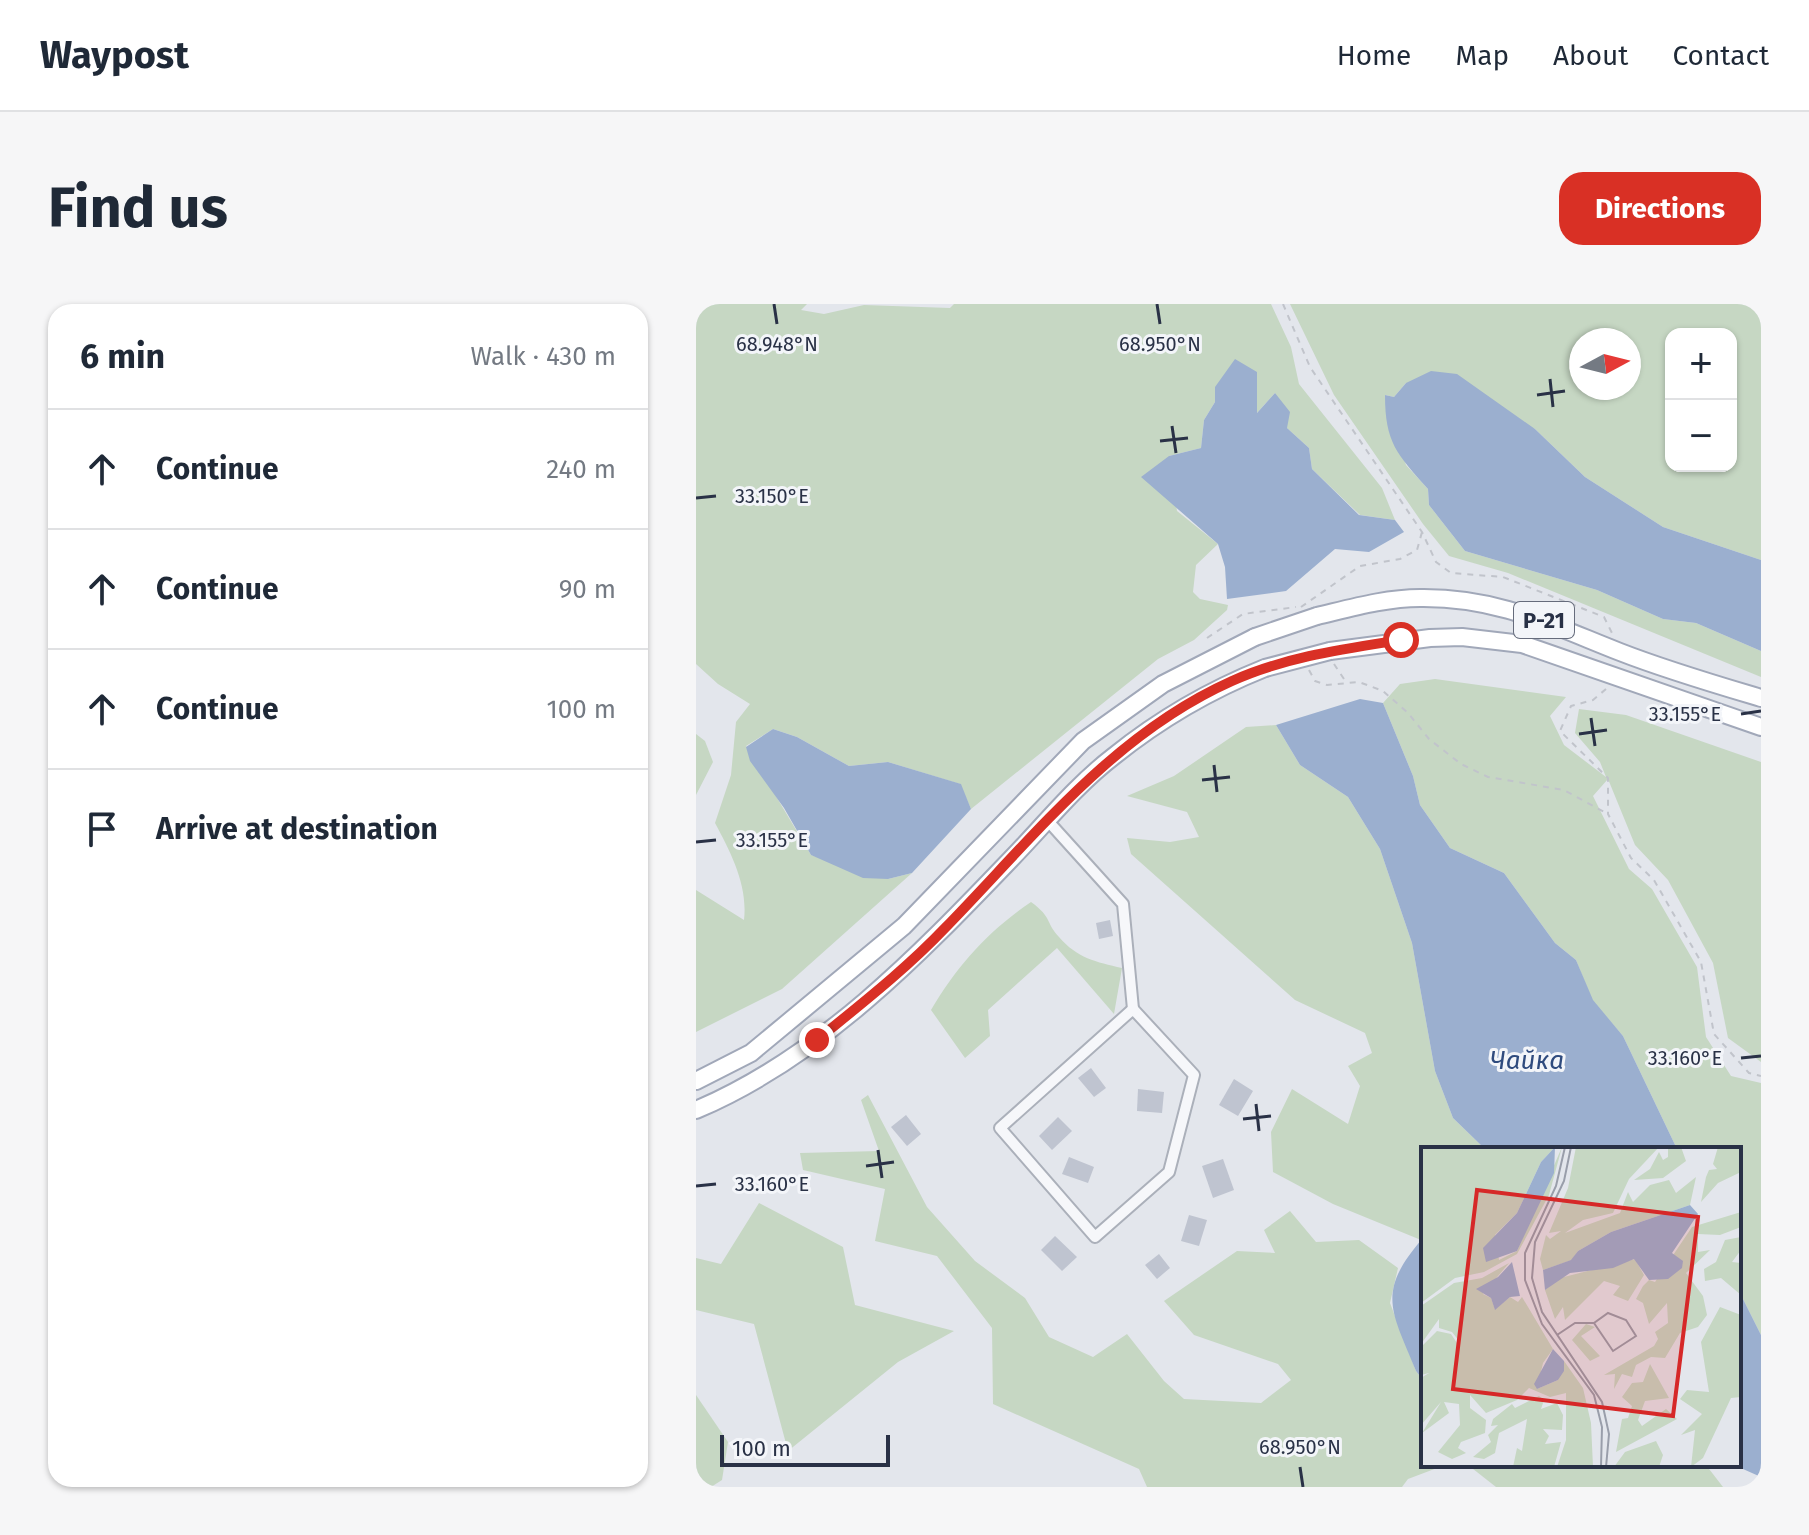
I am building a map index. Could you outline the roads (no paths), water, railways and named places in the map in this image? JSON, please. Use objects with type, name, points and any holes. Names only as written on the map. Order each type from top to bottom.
[{"type":"main road","name":"Р-21","points":[[696,1081],[751,1053],[881,946],[1095,731],[1163,684],[1255,637],[1317,616],[1391,601],[1458,600],[1530,614],[1621,652],[1761,698]]},
{"type":"main road","name":"Р-21","points":[[696,1110],[775,1070],[817,1040],[941,932],[1091,776],[1157,724],[1230,682],[1265,668],[1328,651],[1401,640],[1462,637],[1522,644],[1761,727]]},
{"type":"street","points":[[1048,821],[1123,904],[1133,1009],[1194,1075],[1169,1172],[1095,1237],[1000,1128],[1133,1009]]},
{"type":"water","points":[[1235,359],[1257,372],[1257,413],[1275,393],[1290,412],[1287,428],[1309,448],[1312,469],[1359,515],[1395,520],[1404,532],[1369,552],[1335,549],[1286,591],[1227,599],[1225,567],[1218,544],[1141,477],[1169,456],[1201,448],[1204,420],[1215,402],[1215,387]]},
{"type":"water","points":[[1431,371],[1457,374],[1535,429],[1585,477],[1663,527],[1761,560],[1761,651],[1696,623],[1663,619],[1597,590],[1465,551],[1429,505],[1428,489],[1401,457],[1387,425],[1385,395],[1394,397],[1406,383]]},
{"type":"water","name":"Чайка","points":[[1360,699],[1383,703],[1413,776],[1420,805],[1450,848],[1504,873],[1555,943],[1576,960],[1593,1000],[1623,1036],[1676,1147],[1483,1147],[1453,1118],[1435,1071],[1412,943],[1380,849],[1348,797],[1300,765],[1276,725]]},
{"type":"water","points":[[773,729],[797,737],[849,766],[888,762],[961,784],[971,809],[912,873],[888,879],[863,878],[811,855],[784,808],[750,761],[746,747]]},
{"type":"water","points":[[1421,1241],[1421,1377],[1400,1333],[1392,1303],[1393,1288],[1408,1257]]},
{"type":"water","points":[[1741,1295],[1761,1335],[1761,1477],[1738,1467],[1741,1467]]}]
